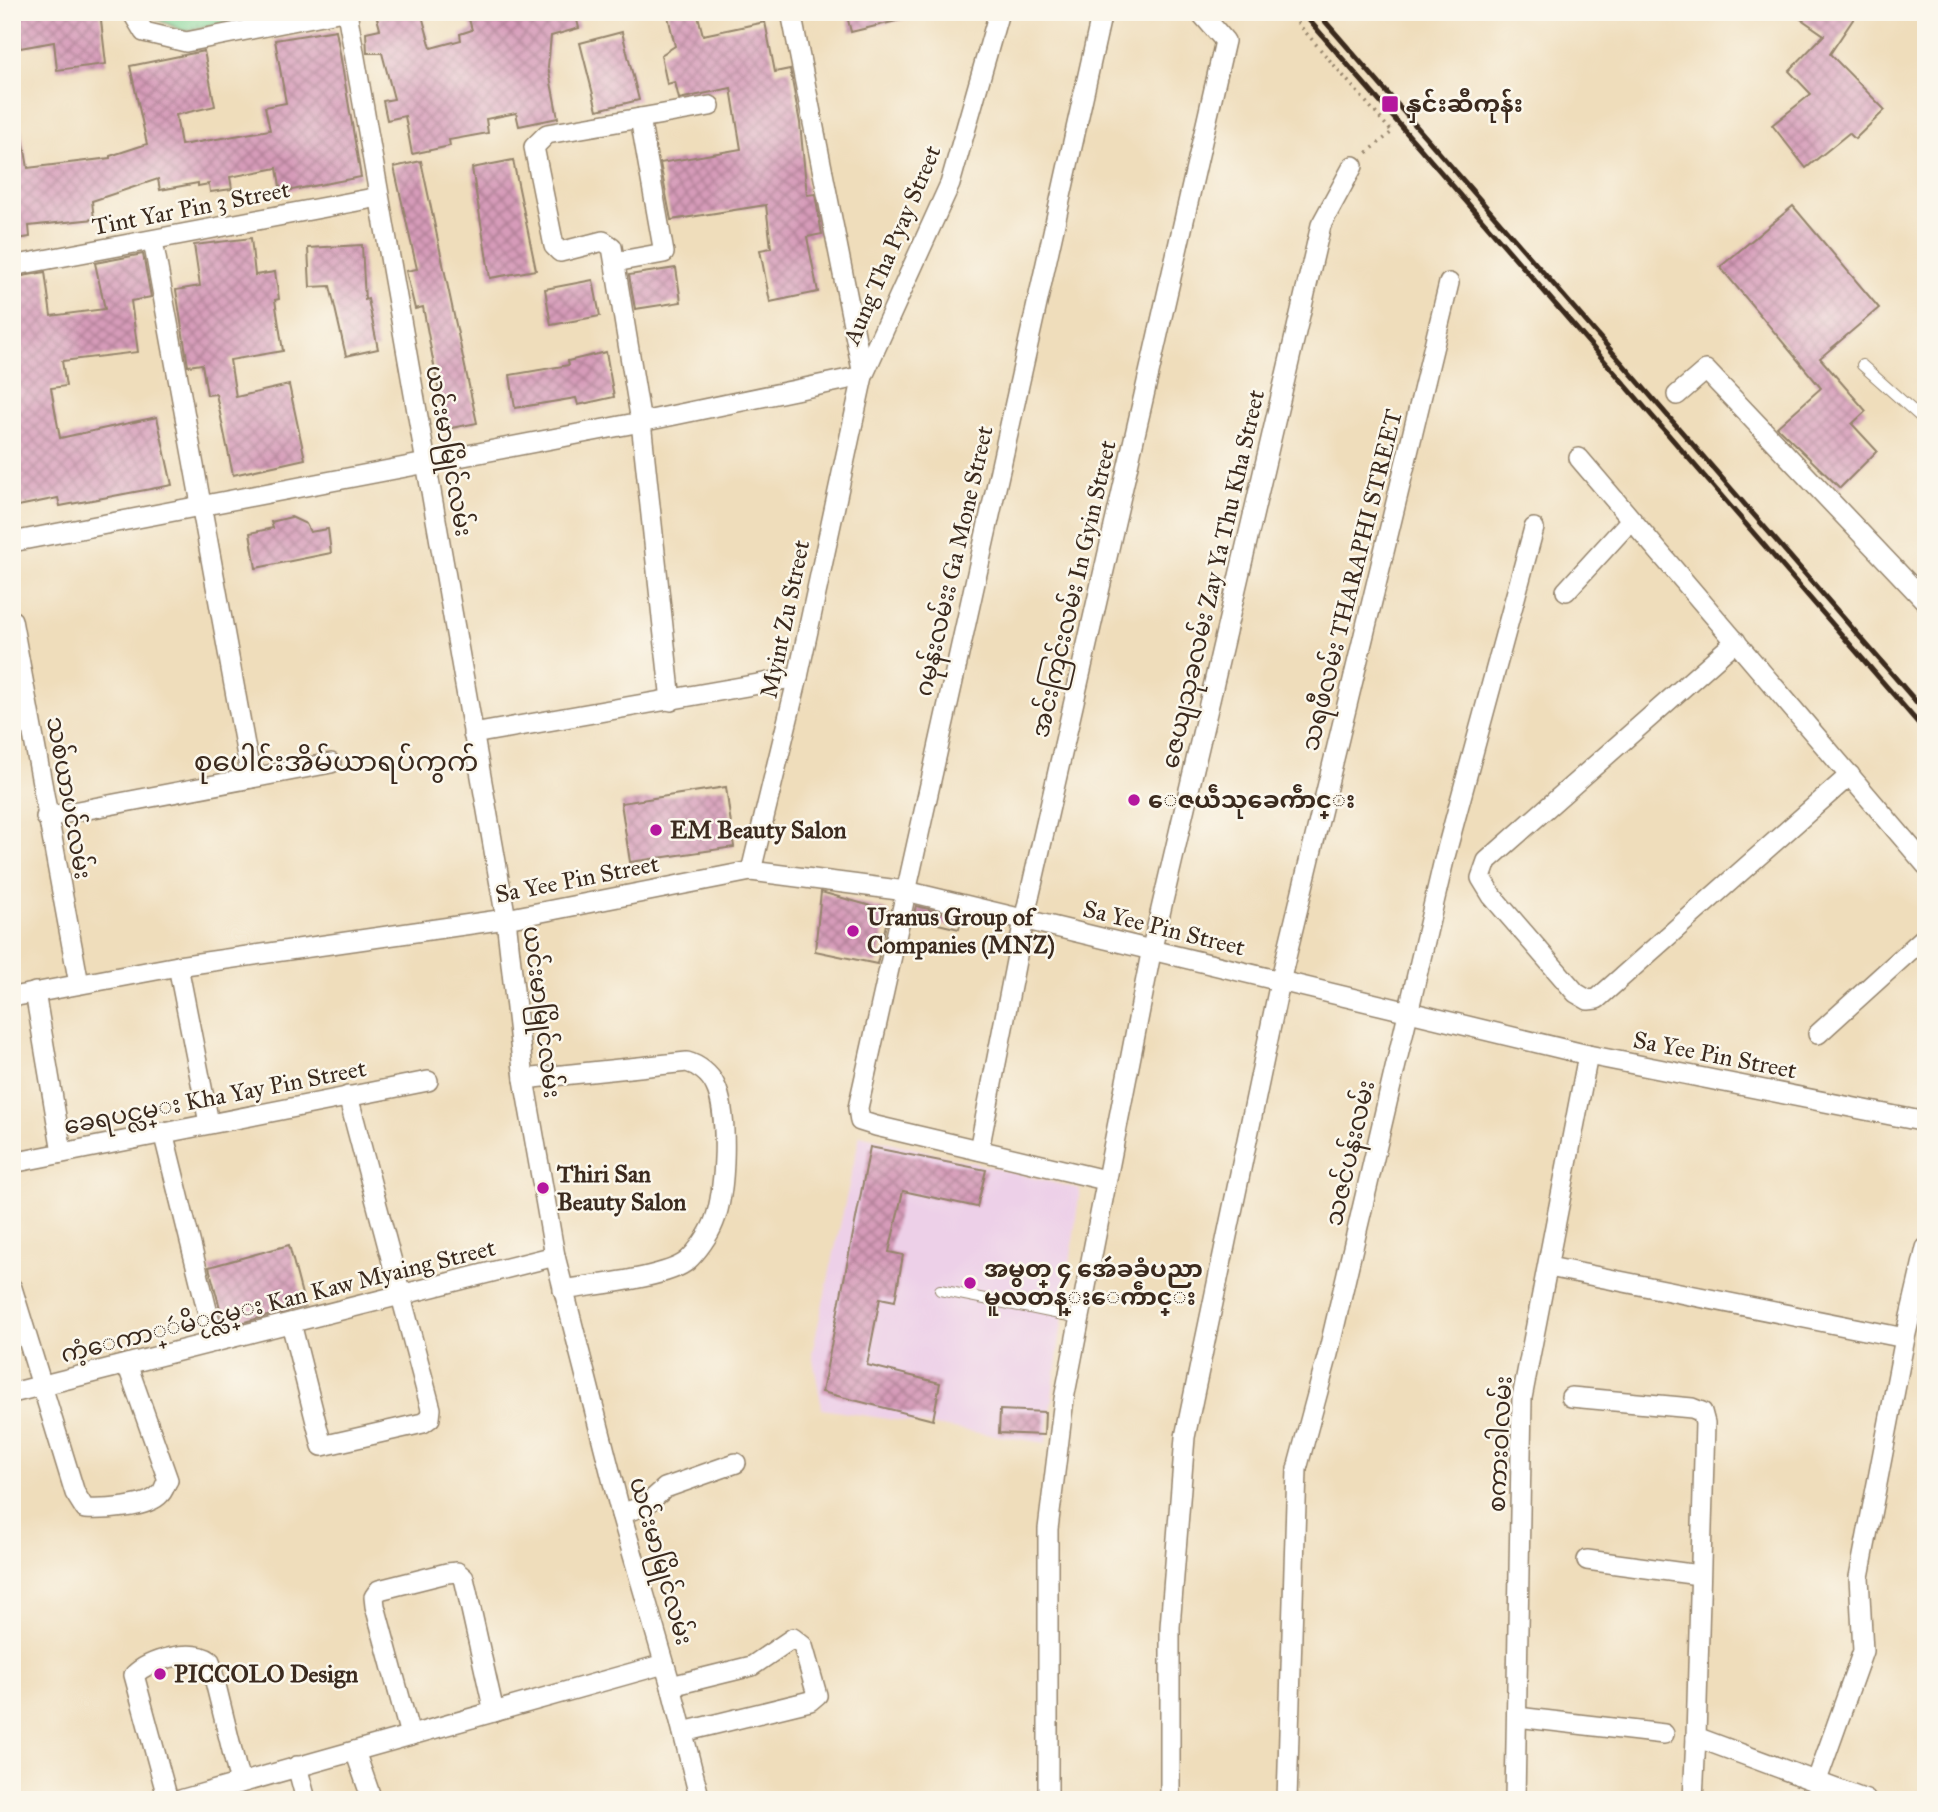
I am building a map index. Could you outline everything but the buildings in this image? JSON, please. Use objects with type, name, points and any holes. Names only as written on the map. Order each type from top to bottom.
[{"type":"street","points":[[132,12],[144,32],[186,42],[338,12]]},
{"type":"street","name":"ယင်းမာမြိုင်လမ်း","points":[[347,12],[506,919],[524,1079],[555,1256],[621,1514],[671,1686],[700,1800]]},
{"type":"street","points":[[12,542],[202,508],[863,376],[791,12]]},
{"type":"street","name":"Aung Tha Pyay Street","points":[[863,376],[950,184],[999,12]]},
{"type":"street","name":"ဂမုန်းလမ်းး Ga Mone Street","points":[[979,1150],[860,1121],[858,1108],[1102,12]]},
{"type":"street","name":"အင်းကြင်းလမ်း In Gyin Street","points":[[979,1150],[1024,920],[1225,41],[1200,12]]},
{"type":"street","points":[[671,701],[641,422],[615,262],[609,242],[561,252],[554,246],[534,147],[547,134],[710,106]]},
{"type":"street","points":[[615,262],[664,253],[640,118]]},
{"type":"street","name":"ဇေယျသုခလမ်း Zay Ya Thu Kha Street","points":[[1048,1800],[1048,1529],[1063,1399],[1152,948],[1321,225],[1353,166]]},
{"type":"street","name":"Tint Yar Pin 3 Street","points":[[12,266],[379,197]]},
{"type":"street","points":[[153,241],[251,778]]},
{"type":"street","name":"သရဖီလမ်း THARAPHI STREET","points":[[1170,1800],[1170,1627],[1185,1437],[1280,982],[1449,283]]},
{"type":"street","points":[[1677,395],[1706,370],[1926,602]]},
{"type":"street","name":"Myint Zu Street","points":[[751,871],[798,677],[863,376]]},
{"type":"street","points":[[1578,457],[1926,865]]},
{"type":"street","points":[[1566,591],[1630,521]]},
{"type":"street","name":"သဇင်ပန်းလမ်း","points":[[1287,1800],[1297,1469],[1328,1354],[1444,860],[1534,528]]},
{"type":"street","name":"သစ်ယာပင်လမ်း","points":[[12,620],[46,817],[79,984]]},
{"type":"street","points":[[1736,641],[1487,861],[1481,878],[1492,896],[1576,993],[1588,1000],[1597,999],[1850,775]]},
{"type":"street","points":[[473,734],[798,677]]},
{"type":"street","points":[[46,817],[331,763]]},
{"type":"street","name":"Sa Yee Pin Street","points":[[12,997],[178,966],[506,919],[751,871],[906,891],[1152,948],[1407,1014],[1588,1055],[1926,1122]]},
{"type":"street","points":[[1818,1034],[1926,936]]},
{"type":"street","points":[[178,966],[208,1123]]},
{"type":"street","points":[[35,992],[62,1152]]},
{"type":"street","name":"စကားဝါလမ်း","points":[[1516,1800],[1522,1398],[1588,1055]]},
{"type":"street","points":[[524,1079],[687,1062],[696,1065],[715,1084],[722,1109],[723,1171],[715,1221],[700,1246],[686,1262],[668,1271],[563,1290]]},
{"type":"street","name":"ခေရပင္လမ္း Kha Yay Pin Street","points":[[12,1163],[428,1081]]},
{"type":"street","points":[[290,1323],[322,1446],[409,1427],[430,1418],[431,1409],[348,1096]]},
{"type":"street","points":[[163,1132],[215,1342]]},
{"type":"street","points":[[979,1150],[1105,1180]]},
{"type":"street","points":[[1816,1783],[1863,1651],[1859,1577],[1905,1338],[1926,1248]]},
{"type":"street","name":"ကံ့ေကာ္ဴမိႂင္လမ္း Kan Kaw Myaing Street","points":[[12,1393],[555,1256]]},
{"type":"street","points":[[1549,1267],[1905,1338]]},
{"type":"street","points":[[12,1288],[75,1493],[85,1509],[102,1510],[151,1501],[161,1494],[167,1480],[127,1364]]},
{"type":"street","points":[[1571,1397],[1692,1408],[1702,1412],[1705,1423],[1693,1800]]},
{"type":"street","points":[[621,1514],[646,1505],[665,1488],[736,1463]]},
{"type":"street","points":[[1587,1560],[1699,1575]]},
{"type":"street","points":[[410,1735],[373,1597],[379,1590],[447,1573],[457,1572],[464,1578],[494,1712]]},
{"type":"street","points":[[671,1686],[752,1666],[793,1638],[803,1646],[817,1695],[810,1701],[683,1732]]},
{"type":"street","points":[[167,1800],[134,1675],[142,1666],[189,1655],[201,1655],[210,1661],[240,1783]]},
{"type":"street","points":[[180,1800],[664,1664]]},
{"type":"street","points":[[1517,1717],[1664,1734]]},
{"type":"street","points":[[1696,1737],[1866,1800]]},
{"type":"street","points":[[355,1751],[372,1800]]},
{"type":"street","points":[[297,1766],[306,1800]]},
{"type":"lane","points":[[1862,365],[1926,422]]},
{"type":"lane","points":[[940,1290],[1079,1318]]},
{"type":"path","points":[[1288,12],[1392,132],[1353,166]]},
{"type":"shaded area","points":[[860,1135],[1080,1189],[1046,1443],[822,1409],[812,1353]]},
{"type":"green space","points":[[156,12],[277,12],[184,31],[157,19]]},
{"type":"railway","points":[[1302,12],[1926,732]]},
{"type":"railway","points":[[1317,12],[1926,713]]},
{"type":"place","name":"နှင်းဆီကုန်း","points":[[1390,104]]},
{"type":"place","name":"ေဇယဵသုခေကဵာင္း","points":[[1134,800]]},
{"type":"place","name":"EM Beauty Salon","points":[[656,830]]},
{"type":"place","name":"Uranus Group of Companies (MNZ)","points":[[853,931]]},
{"type":"place","name":"Thiri San Beauty Salon","points":[[543,1188]]},
{"type":"place","name":"အမွတ္ ၄ အေဴခခံပညာ မူလတန္းေကဵာင္း","points":[[970,1283]]},
{"type":"place","name":"PICCOLO Design","points":[[160,1674]]},
{"type":"district","name":"စုပေါင်းအိမ်ယာရပ်ကွက်","points":[[336,761]]}]
